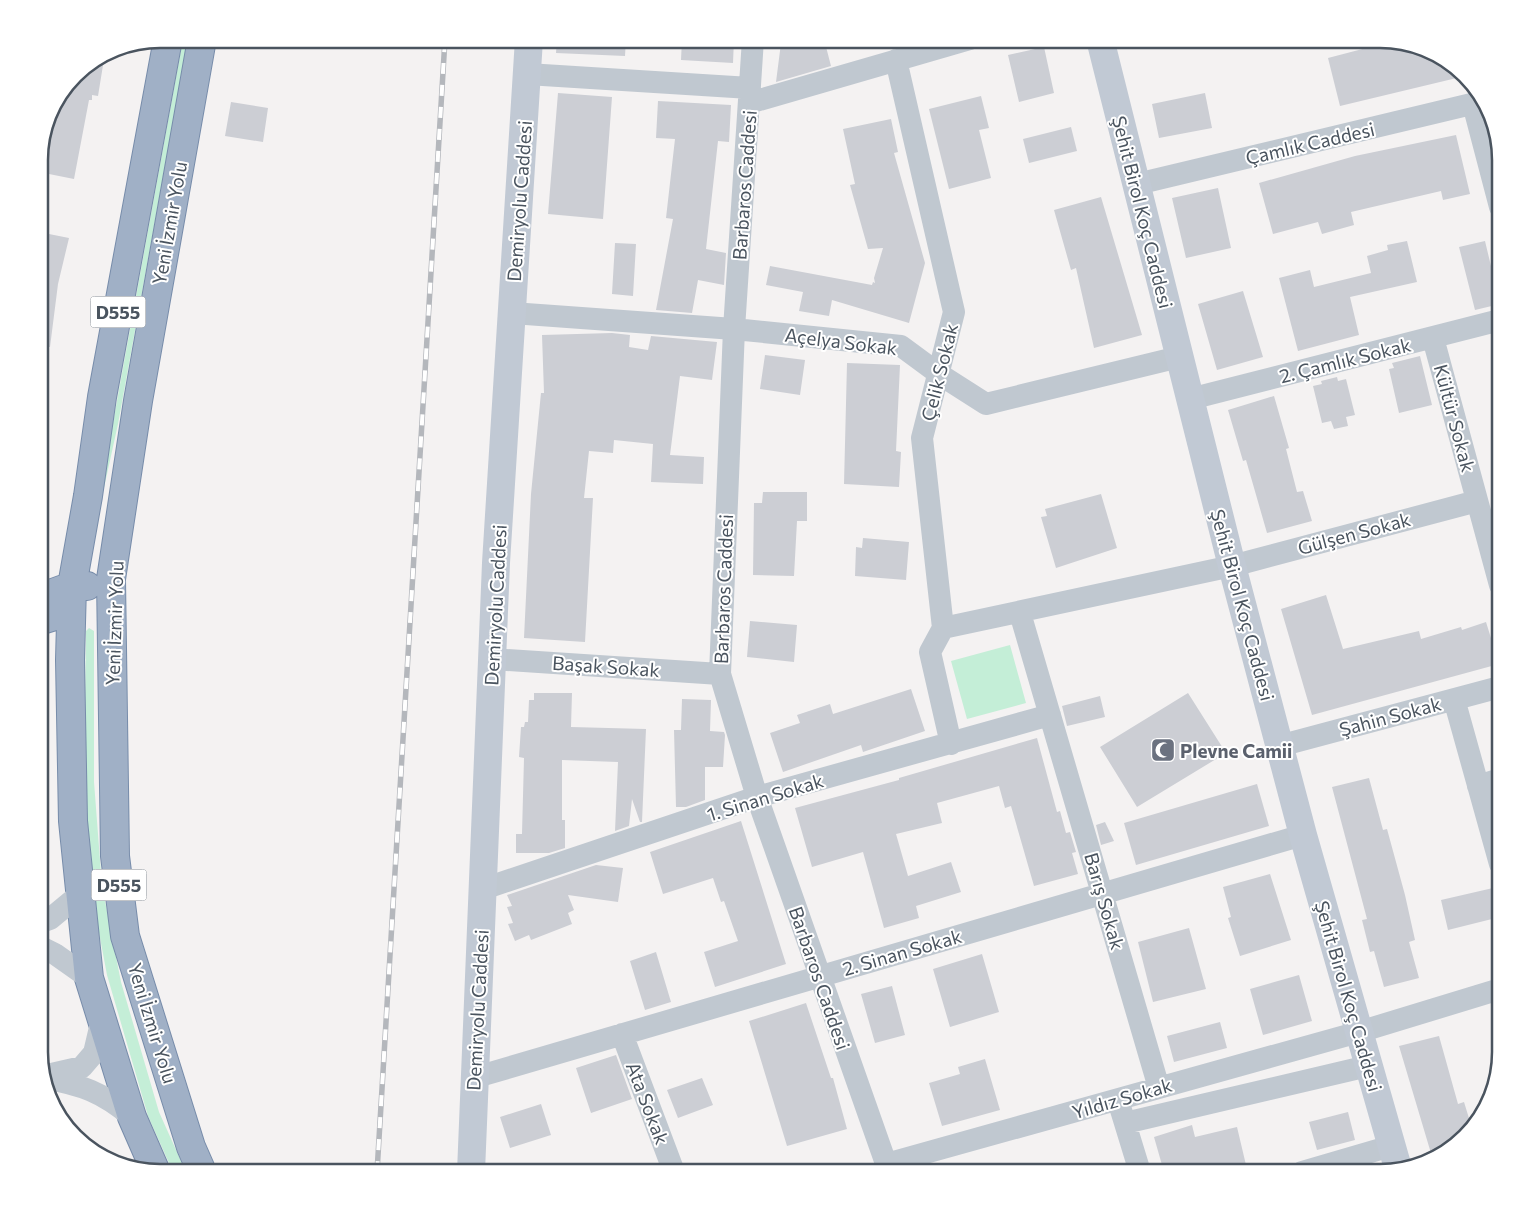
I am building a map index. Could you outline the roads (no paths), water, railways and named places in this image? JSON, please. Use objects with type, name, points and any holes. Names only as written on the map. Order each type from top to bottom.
[{"type":"highway","name":"Yeni İzmir Yolu","points":[[152,1164],[132,1117],[89,978],[72,812],[70,660],[72,586],[88,496],[102,396],[166,48]]},
{"type":"highway","name":"Yeni İzmir Yolu","points":[[198,1164],[191,1147],[126,936],[115,856],[112,586],[138,401],[200,48]]},
{"type":"highway","points":[[48,619],[58,615],[72,586]]},
{"type":"highway","points":[[48,595],[72,586],[112,586]]},
{"type":"main road","name":"Demiryolu Caddesi","points":[[471,1164],[473,1078],[492,659],[528,48]]},
{"type":"main road","name":"Şehit Birol Koç Caddesi","points":[[1102,48],[1279,746],[1395,1157]]},
{"type":"street","name":"Barbaros Caddesi","points":[[753,48],[734,329],[720,674],[757,797],[886,1164]]},
{"type":"street","points":[[527,74],[750,96],[938,48]]},
{"type":"street","name":"Çelik Sokak","points":[[896,60],[954,312],[922,438],[943,628]]},
{"type":"street","name":"Çamlık Caddesi","points":[[1137,184],[1477,104]]},
{"type":"street","points":[[1481,111],[1492,167]]},
{"type":"street","name":"Açelya Sokak","points":[[512,313],[734,329],[901,346],[939,374],[986,404],[1179,357]]},
{"type":"street","name":"2. Çamlık Sokak","points":[[1190,399],[1492,322]]},
{"type":"street","name":"Kültür Sokak","points":[[1433,338],[1487,513],[1492,541]]},
{"type":"street","name":"Gülşen Sokak","points":[[943,628],[1487,513]]},
{"type":"street","name":"Barış Sokak","points":[[1020,612],[1104,893],[1159,1088]]},
{"type":"street","points":[[943,628],[930,652],[951,744]]},
{"type":"street","name":"Başak Sokak","points":[[492,659],[720,674]]},
{"type":"street","name":"Şahin Sokak","points":[[1279,746],[1492,689]]},
{"type":"street","points":[[1454,699],[1492,836]]},
{"type":"street","name":"1. Sinan Sokak","points":[[482,889],[757,797],[1050,715]]},
{"type":"street","points":[[1478,786],[1492,782]]},
{"type":"street","name":"2. Sinan Sokak","points":[[473,1078],[1303,835]]},
{"type":"street","points":[[48,920],[79,895]]},
{"type":"street","points":[[48,950],[89,978]]},
{"type":"street","name":"Yıldız Sokak","points":[[900,1164],[1117,1099],[1359,1032],[1492,991]]},
{"type":"street","points":[[50,1075],[82,1067],[94,1053],[102,1019]]},
{"type":"street","name":"Ata Sokak","points":[[622,1034],[671,1164]]},
{"type":"street","name":"Yıldız Sokak","points":[[1125,1123],[1368,1066]]},
{"type":"street","points":[[51,1078],[76,1084],[102,1095],[110,1099],[132,1117]]},
{"type":"street","points":[[1117,1099],[1138,1164]]},
{"type":"street","points":[[1352,1164],[1395,1157]]},
{"type":"railway","points":[[377,1164],[444,48]]},
{"type":"place","name":"Plevne Camii","points":[[1163,750]]}]
